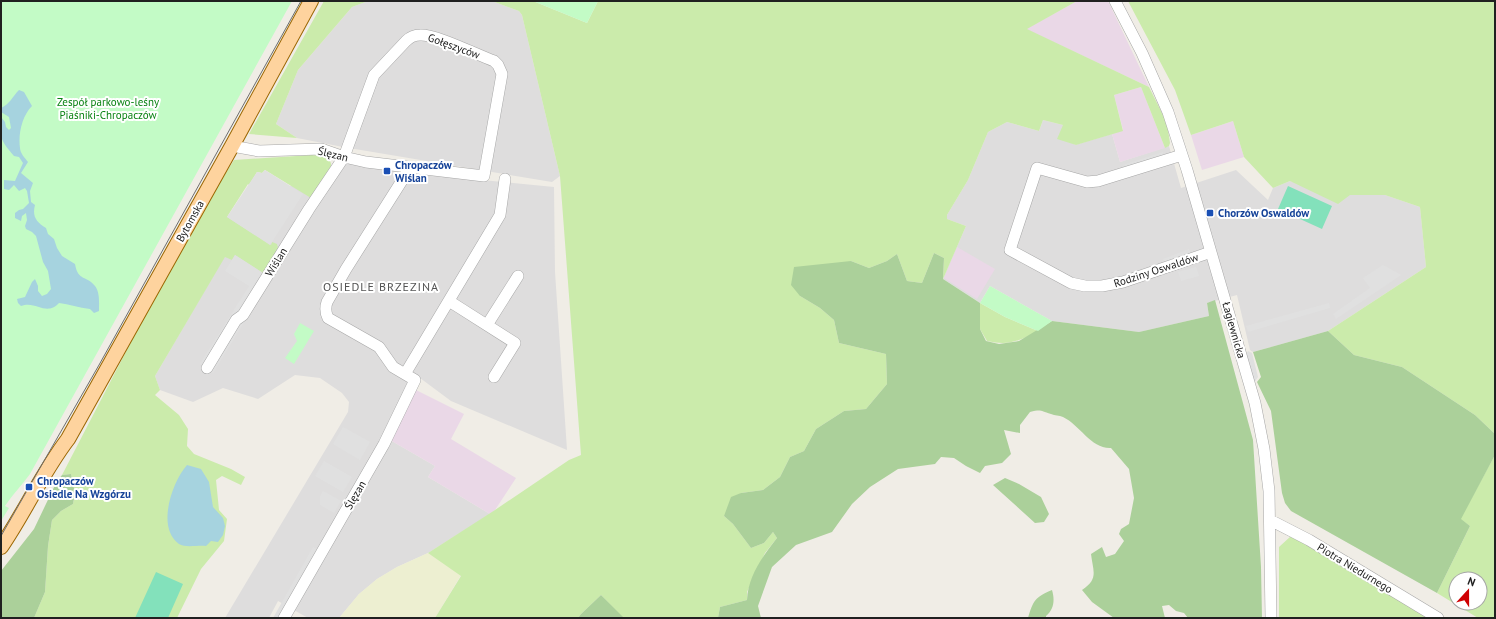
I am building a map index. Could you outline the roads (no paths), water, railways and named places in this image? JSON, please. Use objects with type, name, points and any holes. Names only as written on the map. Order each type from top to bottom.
[{"type":"main road","name":"Bytomska","points":[[1,547],[19,520],[55,456],[68,439],[232,146],[311,1]]},
{"type":"main road","name":"Bytomska","points":[[1,559],[21,529],[51,477],[61,459],[68,439]]},
{"type":"street","name":"Łagiewnicka","points":[[1115,1],[1142,53],[1165,104],[1182,155],[1255,403],[1268,478],[1271,618]]},
{"type":"street","name":"Gołęszyców","points":[[344,157],[374,75],[406,41],[412,37],[425,35],[494,61],[500,69],[502,78],[484,176]]},
{"type":"street","name":"Ślęzan","points":[[232,146],[259,151],[321,149],[344,157],[366,162],[484,176]]},
{"type":"street","name":"Rodziny Oswaldów","points":[[1182,155],[1098,181],[1087,182],[1037,168],[1010,250],[1058,276],[1085,286],[1123,282],[1211,252]]},
{"type":"street","name":"Wiślan","points":[[207,368],[236,320],[243,315],[309,209],[344,157]]},
{"type":"street","name":"Ślęzan","points":[[284,618],[380,451],[415,380],[393,367],[379,347],[328,318],[325,314],[327,302],[346,269],[410,168]]},
{"type":"street","points":[[405,374],[500,215],[505,179]]},
{"type":"street","points":[[487,325],[518,276]]},
{"type":"street","points":[[449,301],[515,343],[494,377]]},
{"type":"street","name":"Piotra Niedurnego","points":[[1270,520],[1309,540],[1438,618]]},
{"type":"water","points":[[19,90],[24,92],[32,106],[23,120],[20,131],[20,150],[28,162],[21,173],[33,183],[30,191],[31,202],[35,205],[35,216],[37,221],[46,228],[48,234],[54,239],[62,256],[75,264],[78,273],[89,280],[97,288],[99,311],[94,313],[90,309],[67,304],[59,303],[50,309],[45,309],[31,305],[21,306],[18,303],[17,299],[25,297],[35,279],[38,286],[38,291],[42,296],[47,294],[51,289],[48,271],[43,262],[36,236],[26,229],[25,226],[27,220],[26,213],[22,216],[21,221],[15,218],[15,213],[23,209],[29,203],[27,191],[25,188],[19,191],[14,185],[9,190],[4,189],[4,180],[15,181],[23,163],[19,157],[14,156],[3,141],[1,135],[1,117],[5,122],[6,127],[9,130],[11,128],[9,117],[1,112],[1,108],[9,103]]},
{"type":"water","points":[[187,465],[201,469],[209,482],[213,507],[223,518],[225,526],[223,535],[218,542],[211,541],[206,546],[188,546],[179,544],[172,537],[168,527],[167,516],[172,493],[176,482]]},
{"type":"tram line","points":[[1,536],[99,365],[301,1]]},
{"type":"place","name":"Chropaczów Wiślan","points":[[387,171]]},
{"type":"place","name":"Chorzów Oswaldów","points":[[1210,213]]},
{"type":"place","name":"Chropaczów Osiedle Na Wzgórzu","points":[[29,487]]},
{"type":"district","name":"OSIEDLE BRZEZINA","points":[[381,286]]},
{"type":"park label","name":"Zespół parkowo-leśny Piaśniki-Chropaczów","points":[[108,108]]}]
